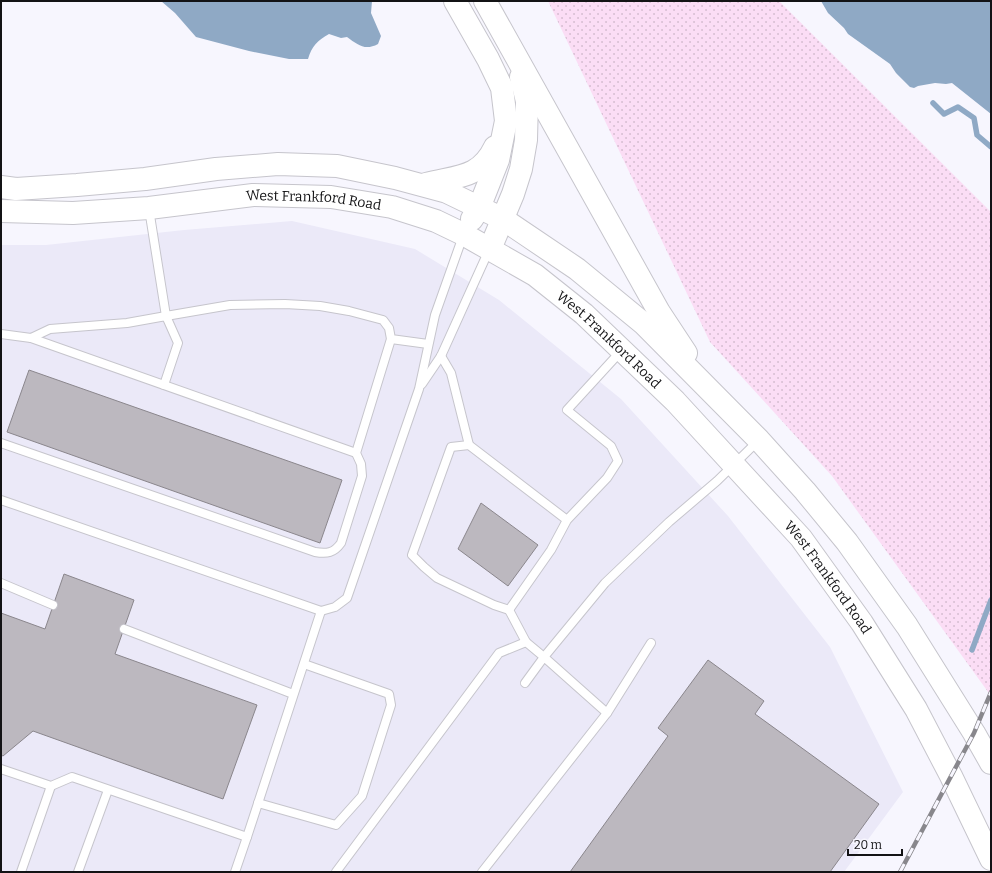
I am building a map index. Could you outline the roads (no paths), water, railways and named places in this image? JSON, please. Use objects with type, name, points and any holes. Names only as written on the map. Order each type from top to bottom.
[{"type":"main road","points":[[456,1],[502,88],[506,121],[498,160],[479,208],[463,234]]},
{"type":"main road","points":[[485,1],[659,312],[711,390]]},
{"type":"main road","points":[[490,249],[513,194],[521,169],[526,140],[527,101],[514,53]]},
{"type":"main road","points":[[423,185],[460,177],[476,171],[492,155],[505,128]]},
{"type":"main road","points":[[1,187],[16,189],[77,185],[145,179],[216,169],[278,164],[337,166],[423,185],[447,192],[503,219],[577,269],[644,324],[711,390],[805,491],[852,549],[907,626],[991,763]]},
{"type":"main road","points":[[145,179],[149,208]]},
{"type":"main road","name":"West Frankford Road","points":[[1,211],[73,213],[149,208],[253,195],[331,197],[392,207],[436,221],[463,234],[535,275],[584,314],[675,401],[801,538],[862,623],[916,709],[951,776],[991,859]]},
{"type":"lane","points":[[149,208],[166,316],[178,343],[164,385]]},
{"type":"lane","points":[[1,500],[321,611],[335,608],[347,598],[419,388],[435,315],[463,234]]},
{"type":"lane","points":[[419,388],[441,356],[490,249]]},
{"type":"lane","points":[[1,443],[316,552],[325,553],[336,551],[341,544],[362,476],[361,464],[356,452],[391,339],[389,328],[383,320],[349,311],[320,306],[285,304],[230,305],[127,324],[50,329],[31,338]]},
{"type":"lane","points":[[1,334],[31,338],[356,452]]},
{"type":"lane","points":[[391,339],[428,344]]},
{"type":"lane","points":[[509,610],[551,550],[567,520],[607,478],[618,461],[611,446],[567,410],[622,349]]},
{"type":"lane","points":[[441,356],[451,373],[469,444],[567,520]]},
{"type":"lane","points":[[525,684],[544,657],[605,583],[669,522],[717,481],[759,440]]},
{"type":"lane","points":[[469,444],[451,448],[412,555],[437,578],[494,605],[509,610],[526,642],[607,713]]},
{"type":"lane","points":[[1,583],[53,605]]},
{"type":"lane","points":[[236,872],[321,611]]},
{"type":"lane","points":[[124,630],[293,694]]},
{"type":"lane","points":[[336,872],[499,652],[526,642]]},
{"type":"lane","points":[[482,872],[607,713],[651,642]]},
{"type":"lane","points":[[258,803],[336,825],[362,796],[367,781],[391,705],[389,694],[304,664]]},
{"type":"lane","points":[[1,769],[51,786],[72,777],[247,837]]},
{"type":"lane","points":[[21,872],[51,786]]},
{"type":"lane","points":[[78,872],[108,790]]},
{"type":"water","points":[[161,1],[372,1],[371,13],[381,36],[378,44],[365,47],[358,45],[347,37],[341,38],[329,34],[316,44],[308,59],[289,59],[249,51],[196,37],[175,13]]},
{"type":"water","points":[[821,1],[991,1],[991,114],[952,83],[935,83],[914,88],[910,87],[896,73],[890,64],[848,34],[844,28],[828,13]]},
{"type":"waterway","points":[[933,103],[944,114],[958,107],[974,118],[977,135],[991,147]]},
{"type":"waterway","points":[[972,650],[991,600]]},
{"type":"railway","points":[[900,872],[974,733],[991,692]]}]
